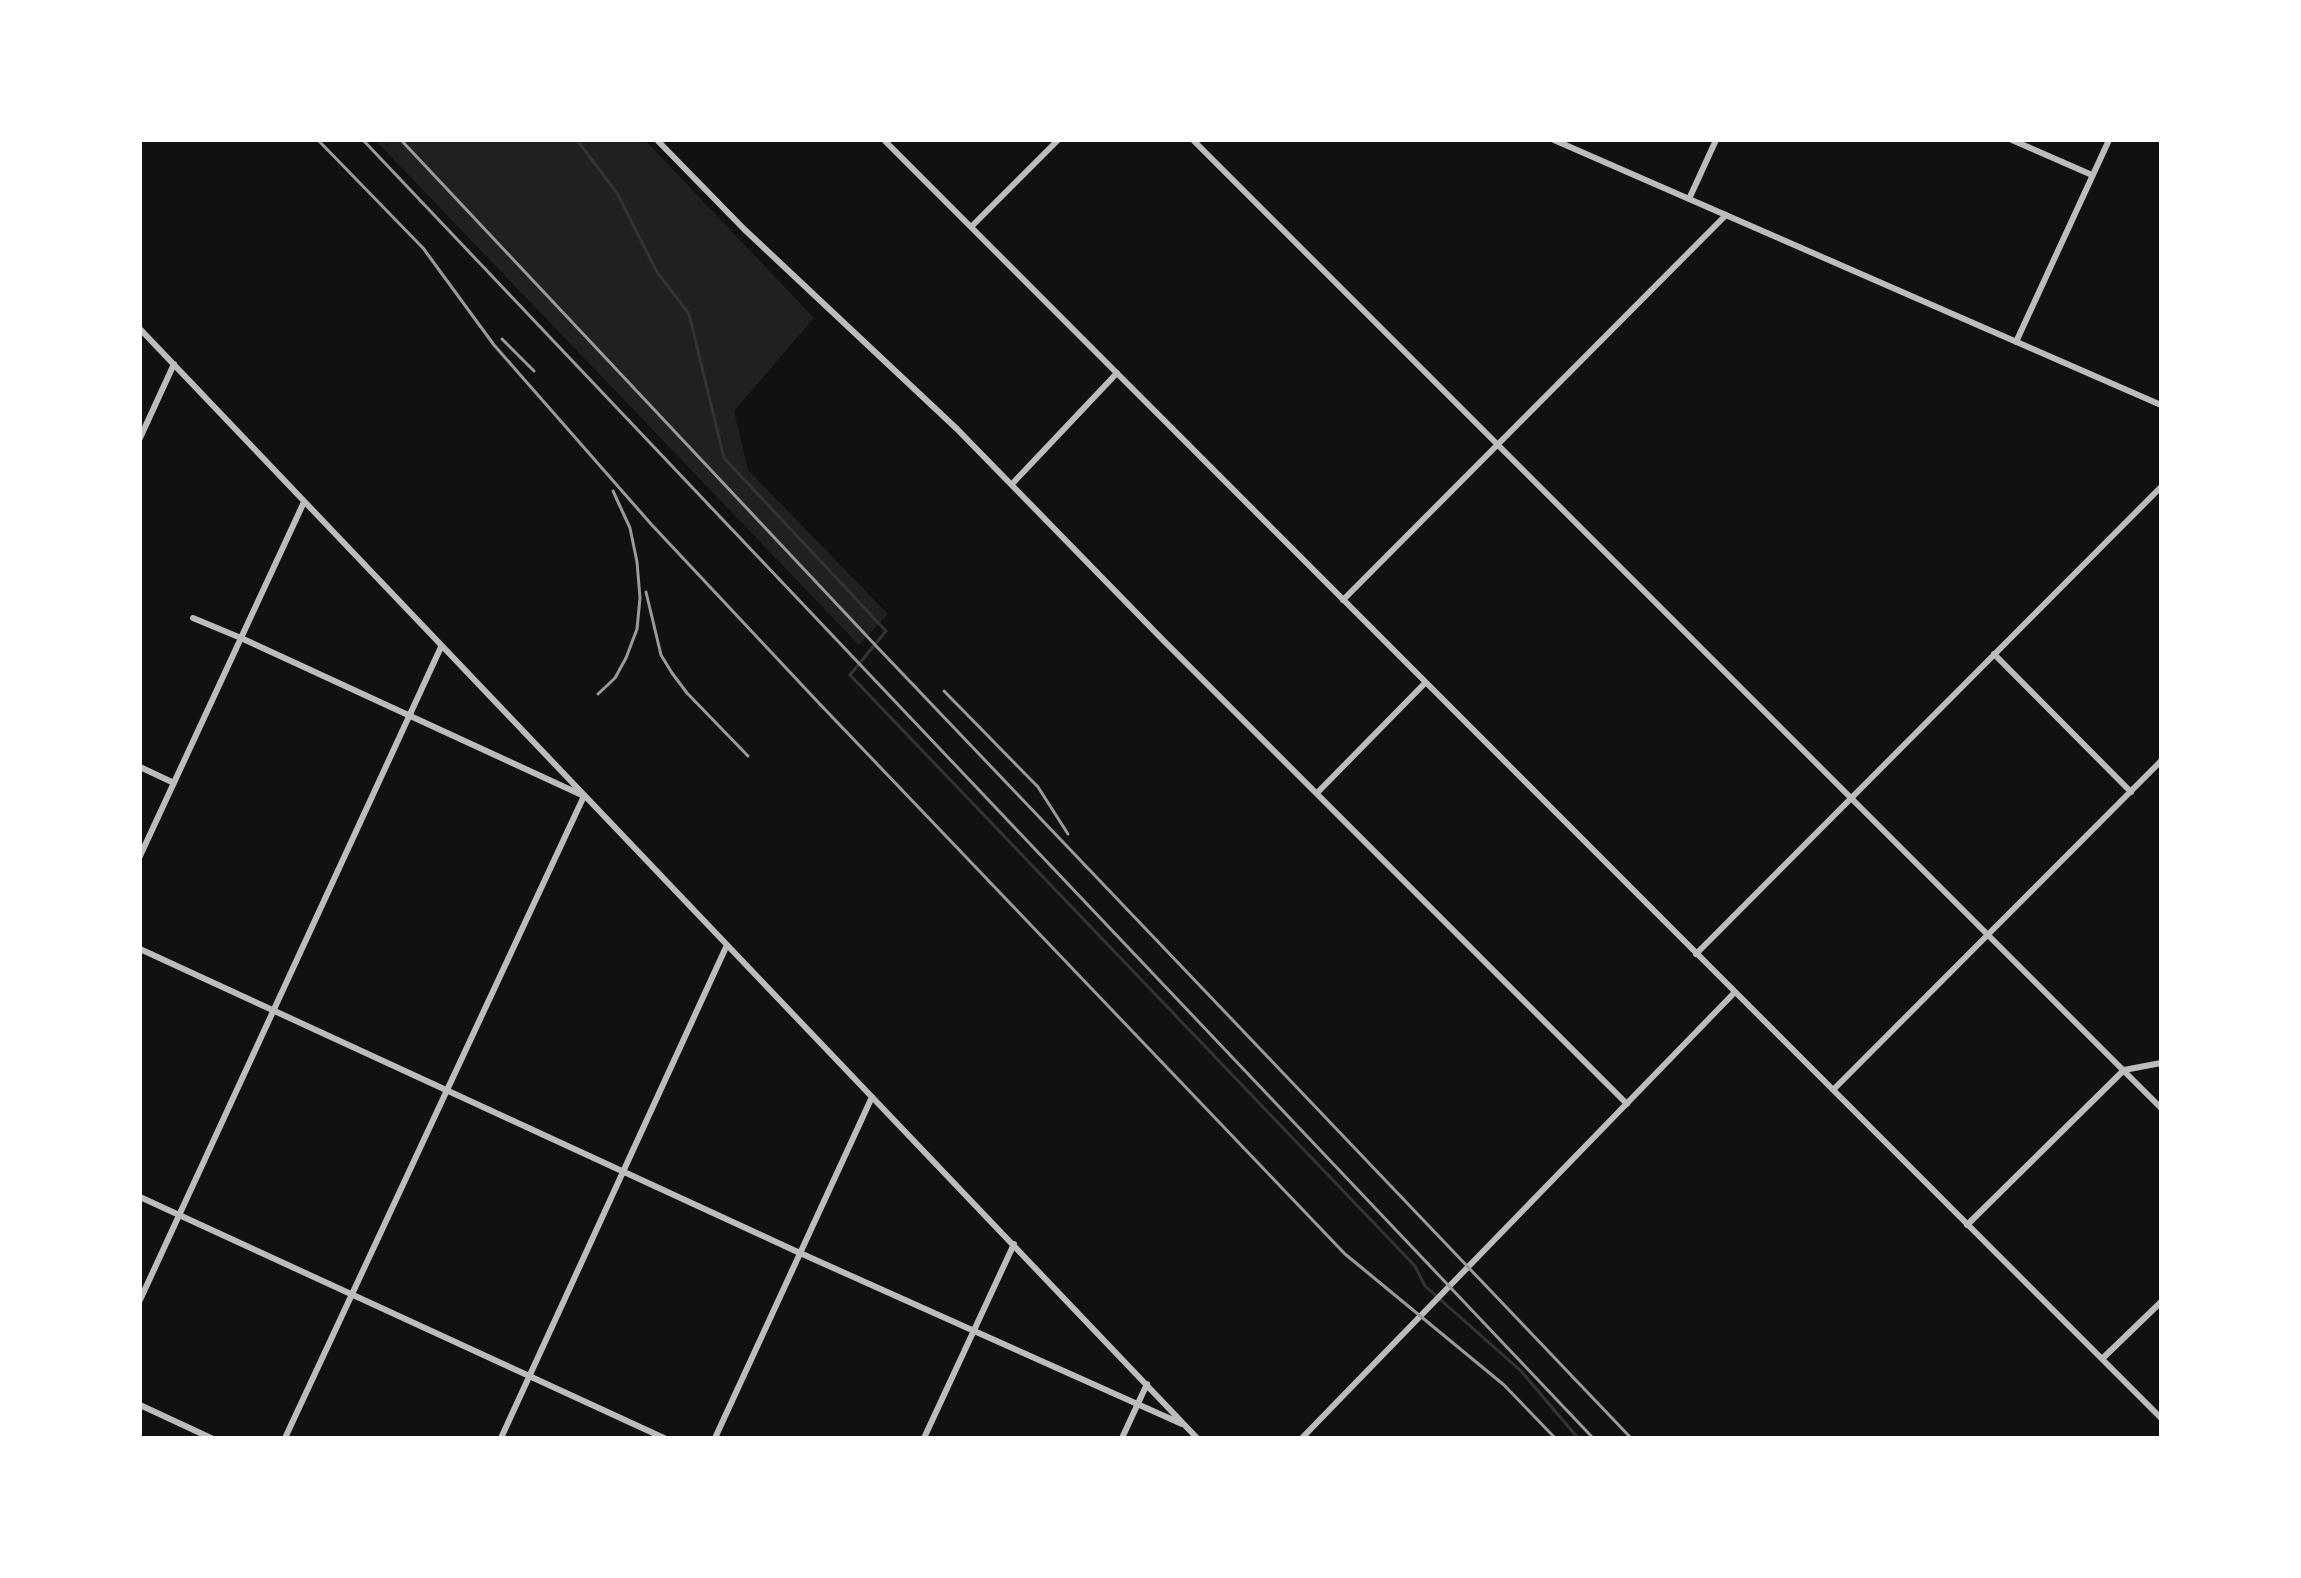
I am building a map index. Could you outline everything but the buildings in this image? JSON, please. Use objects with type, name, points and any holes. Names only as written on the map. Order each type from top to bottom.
[{"type":"street","points":[[657,140],[1012,484],[1162,639],[1627,1104]]},
{"type":"street","points":[[884,140],[2161,1418]]},
{"type":"street","points":[[972,226],[1058,140]]},
{"type":"street","points":[[1193,140],[2161,1108]]},
{"type":"street","points":[[1554,140],[2161,405]]},
{"type":"street","points":[[1689,199],[1716,140]]},
{"type":"street","points":[[2012,140],[2092,175]]},
{"type":"street","points":[[2016,342],[2109,140]]},
{"type":"street","points":[[1343,600],[1726,215]]},
{"type":"street","points":[[140,329],[1197,1438]]},
{"type":"street","points":[[140,438],[174,364]]},
{"type":"street","points":[[1012,484],[1117,373]]},
{"type":"street","points":[[1696,954],[2161,487]]},
{"type":"street","points":[[140,856],[304,502]]},
{"type":"street","points":[[193,618],[584,796]]},
{"type":"street","points":[[140,1300],[441,647]]},
{"type":"street","points":[[1994,654],[2131,792]]},
{"type":"street","points":[[1317,793],[1425,683]]},
{"type":"street","points":[[1833,1090],[2161,761]]},
{"type":"street","points":[[140,767],[174,783]]},
{"type":"street","points":[[285,1438],[584,796]]},
{"type":"street","points":[[501,1438],[727,945]]},
{"type":"street","points":[[140,949],[800,1253],[1185,1426]]},
{"type":"street","points":[[1302,1438],[1735,992]]},
{"type":"street","points":[[1967,1225],[2124,1070],[2161,1063]]},
{"type":"street","points":[[715,1438],[872,1097]]},
{"type":"street","points":[[140,1197],[664,1438]]},
{"type":"street","points":[[924,1438],[1014,1244]]},
{"type":"street","points":[[2102,1359],[2161,1302]]},
{"type":"street","points":[[1122,1438],[1147,1384]]},
{"type":"street","points":[[140,1405],[211,1438]]},
{"type":"shaded area","points":[[375,140],[645,140],[814,318],[734,411],[748,470],[888,614],[859,645]]},
{"type":"waterway","points":[[577,140],[617,193],[657,272],[689,314],[724,458],[886,631],[850,675],[1415,1266],[1425,1286],[1521,1371],[1578,1438]]},
{"type":"railway","points":[[318,140],[423,248],[494,345],[651,524],[816,700],[1345,1254],[1504,1385],[1555,1438]]},
{"type":"railway","points":[[363,140],[1593,1438]]},
{"type":"railway","points":[[401,140],[878,648],[1631,1438]]},
{"type":"railway","points":[[502,339],[534,371]]},
{"type":"railway","points":[[598,694],[615,678],[626,658],[637,629],[640,598],[630,528],[613,491]]},
{"type":"railway","points":[[646,592],[661,655],[672,673],[687,693],[748,756]]},
{"type":"railway","points":[[944,691],[1038,787],[1068,834]]}]
